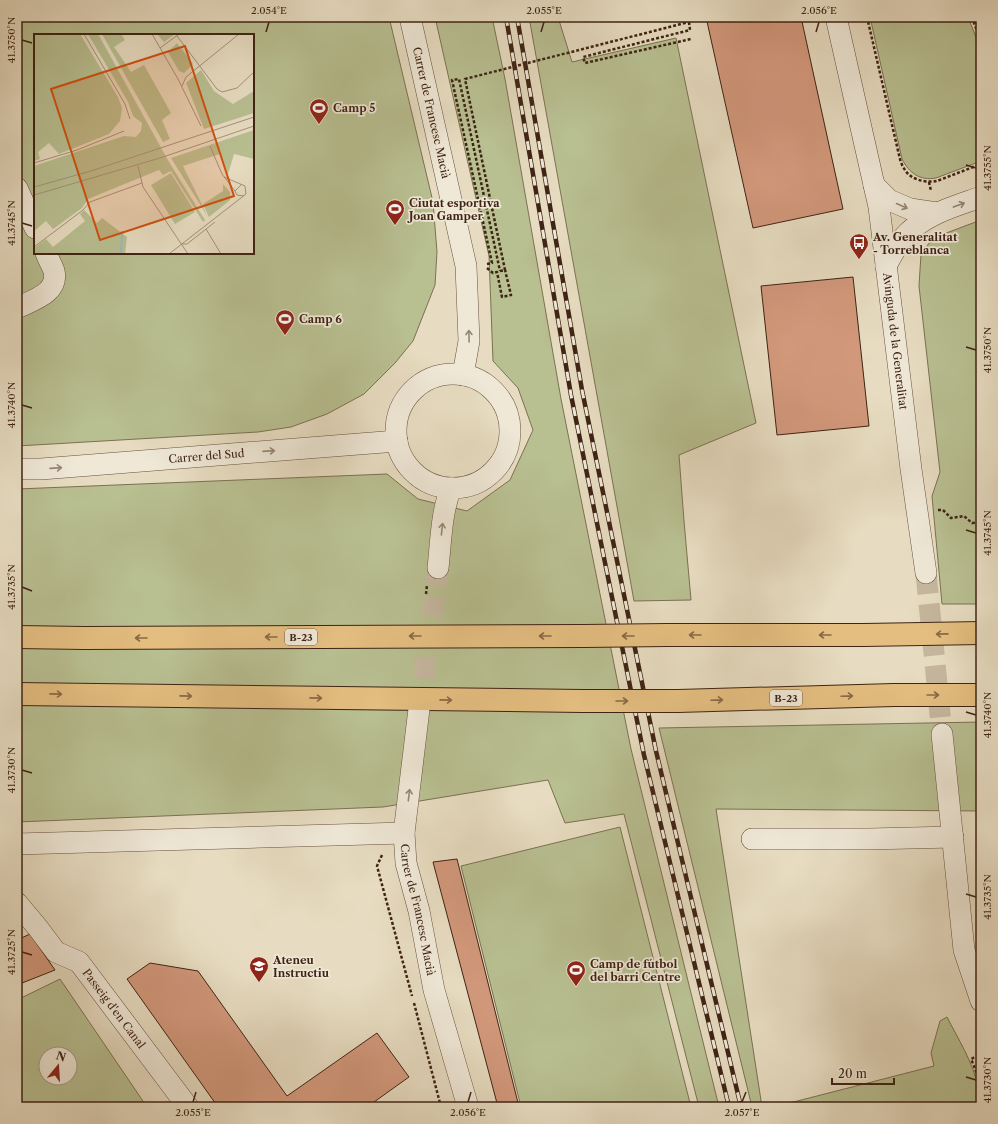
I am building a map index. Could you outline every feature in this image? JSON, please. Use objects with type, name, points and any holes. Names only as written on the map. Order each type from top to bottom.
[{"type":"highway","name":"B-23","points":[[17,637],[667,636],[981,633]]},
{"type":"highway","name":"B-23","points":[[17,694],[583,701],[678,701],[894,695],[981,695]]},
{"type":"street","name":"Carrer de Francesc Macià","points":[[410,17],[466,266],[469,341],[463,375]]},
{"type":"street","name":"Avinguda de la Generalitat","points":[[836,17],[879,207],[911,469],[926,573]]},
{"type":"street","points":[[874,185],[889,200],[910,209],[937,213]]},
{"type":"street","points":[[17,188],[34,226]]},
{"type":"street","points":[[886,266],[902,240],[914,226],[937,213],[981,197]]},
{"type":"street","points":[[17,308],[49,291],[54,282],[54,271],[46,254]]},
{"type":"street","points":[[438,568],[444,517],[444,494],[439,486],[414,473],[405,462],[397,441],[396,428],[398,416],[403,403],[412,392],[424,382],[445,374],[463,375],[485,384],[496,394],[506,410],[510,421],[510,438],[504,457],[497,468],[488,476],[470,485],[444,494]]},
{"type":"street","name":"Carrer del Sud","points":[[17,469],[42,469],[397,441]]},
{"type":"street","name":"Carrer de Francesc Macià","points":[[419,709],[404,833],[406,863],[419,912],[434,990],[468,1107]]},
{"type":"street","points":[[942,734],[964,950],[977,980],[981,1001]]},
{"type":"street","points":[[17,844],[404,833]]},
{"type":"street","points":[[752,839],[953,837]]},
{"type":"street","name":"Passeig d'en Canal","points":[[17,904],[56,952],[79,962],[188,1107]]},
{"type":"path","points":[[867,17],[899,155],[905,170],[913,178],[929,182],[937,181],[981,164]]},
{"type":"path","points":[[972,17],[981,42]]},
{"type":"path","points":[[493,273],[497,272],[502,297],[511,295],[465,79],[689,22],[690,30],[583,57],[585,63],[691,39]]},
{"type":"path","points":[[492,263],[452,80],[459,79],[500,271],[505,270]]},
{"type":"path","points":[[444,494],[464,496],[477,492],[490,485],[500,476],[514,451],[516,423],[512,409],[496,386],[484,377]]},
{"type":"path","points":[[935,511],[943,510],[951,518],[964,516],[972,523],[981,522]]},
{"type":"path","points":[[377,866],[441,1107]]},
{"type":"path","points":[[981,1054],[972,1059],[978,1075],[981,1107]]},
{"type":"green space","points":[[17,17],[389,17],[433,202],[437,252],[435,285],[413,341],[395,363],[364,394],[327,414],[291,427],[258,432],[17,446]]},
{"type":"green space","points":[[435,17],[492,17],[505,79],[561,399],[631,749],[719,1107],[699,1107],[624,814],[565,823],[548,780],[383,807],[17,822],[17,489],[387,474],[418,499],[467,511],[510,480],[533,430],[518,388],[493,361],[489,256]]},
{"type":"green space","points":[[529,17],[558,17],[572,62],[676,38],[756,423],[679,455],[691,600],[634,601]]},
{"type":"green space","points":[[870,17],[968,17],[981,50],[981,161],[930,179],[916,175],[908,168],[902,159]]},
{"type":"green space","points":[[981,220],[981,604],[942,604],[932,496],[940,472],[919,286],[921,254],[933,238]]},
{"type":"green space","points":[[981,722],[981,811],[716,809],[762,1107],[752,1107],[659,728]]},
{"type":"green space","name":"Camp de fútbol del barri Centre","points":[[620,827],[691,1107],[521,1107],[461,866]]},
{"type":"green space","points":[[60,979],[147,1107],[17,1107],[17,1000]]},
{"type":"green space","points":[[947,1017],[960,1041],[976,1077],[976,1107],[774,1107],[934,1066],[931,1053],[940,1021]]},
{"type":"building","points":[[706,17],[801,17],[843,209],[753,228]]},
{"type":"building","points":[[853,277],[869,426],[777,435],[761,286]]},
{"type":"building","points":[[457,859],[519,1107],[498,1107],[433,862]]},
{"type":"building","points":[[30,934],[55,970],[17,985],[17,940]]},
{"type":"building","points":[[150,963],[198,971],[287,1096],[377,1033],[409,1077],[367,1107],[218,1107],[127,979]]},
{"type":"tunnel","points":[[419,709],[438,568]]},
{"type":"tunnel","points":[[926,573],[942,734]]},
{"type":"railway","points":[[506,17],[571,395],[644,755],[729,1107]]},
{"type":"railway","points":[[517,17],[582,390],[656,751],[741,1107]]},
{"type":"place","name":"Camp 5","points":[[319,125]]},
{"type":"place","name":"Ciutat esportiva Joan Gamper","points":[[395,226]]},
{"type":"place","name":"Av. Generalitat - Torreblanca","points":[[859,260]]},
{"type":"place","name":"Camp 6","points":[[285,336]]},
{"type":"place","name":"Ateneu Instructiu","points":[[259,983]]},
{"type":"place","name":"Camp de fútbol del barri Centre","points":[[576,987]]}]
